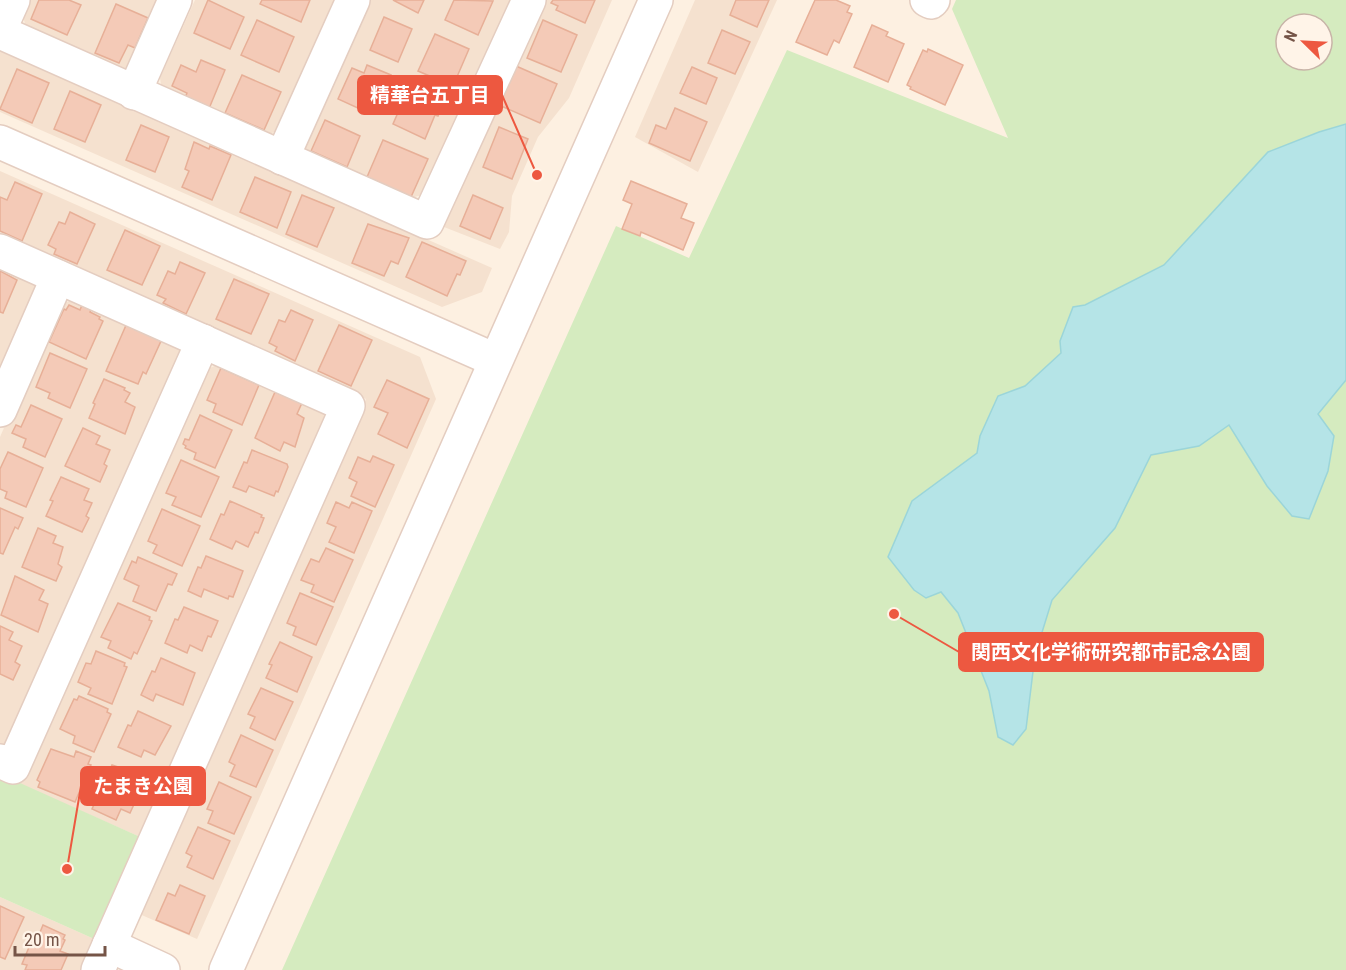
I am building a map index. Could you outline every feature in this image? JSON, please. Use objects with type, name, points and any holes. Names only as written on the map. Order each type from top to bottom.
[{"type":"street","points":[[13,0],[0,31],[134,93],[428,222],[529,0]]},
{"type":"street","points":[[134,93],[175,0]]},
{"type":"street","points":[[282,158],[353,0]]},
{"type":"street","points":[[226,970],[656,0]]},
{"type":"street","points":[[927,0],[931,2],[933,0]]},
{"type":"street","points":[[0,142],[495,360]]},
{"type":"street","points":[[0,251],[348,406],[103,958],[163,970]]},
{"type":"street","points":[[0,410],[58,277]]},
{"type":"street","points":[[0,761],[13,767],[202,341]]},
{"type":"shaded area","points":[[30,0],[162,0],[133,66],[116,71],[27,32],[23,16]]},
{"type":"shaded area","points":[[195,0],[335,0],[277,131],[264,136],[162,91],[160,78]]},
{"type":"shaded area","points":[[369,0],[512,0],[425,194],[408,199],[308,156],[305,144]]},
{"type":"shaded area","points":[[543,0],[612,0],[569,98],[538,137],[512,196],[509,232],[500,249],[444,227]]},
{"type":"shaded area","points":[[695,0],[777,0],[698,172],[635,137]]},
{"type":"shaded area","points":[[0,51],[492,268],[482,292],[442,307],[0,112]]},
{"type":"shaded area","points":[[0,171],[420,357],[436,399],[197,939],[137,913],[366,399],[0,237]]},
{"type":"shaded area","points":[[0,260],[33,275],[42,295],[0,387]]},
{"type":"shaded area","points":[[81,297],[179,339],[184,356],[18,734],[2,748],[0,747],[0,437],[58,305]]},
{"type":"shaded area","points":[[227,361],[322,403],[329,421],[147,840],[20,784],[207,369]]},
{"type":"shaded area","points":[[0,897],[101,942],[89,970],[0,970]]},
{"type":"green space","points":[[956,0],[1346,0],[1346,970],[282,970],[616,226],[689,258],[787,50],[1008,138],[952,9]]},
{"type":"green space","points":[[0,774],[147,840],[101,942],[0,897]]},
{"type":"water","points":[[1346,124],[1346,380],[1318,414],[1334,436],[1328,471],[1309,519],[1292,516],[1267,486],[1229,425],[1199,446],[1151,455],[1115,528],[1052,600],[1035,655],[1026,729],[1013,745],[998,737],[989,691],[958,613],[941,592],[926,598],[914,590],[888,557],[912,501],[977,453],[980,436],[998,396],[1025,386],[1061,353],[1060,341],[1073,307],[1085,305],[1164,265],[1268,152]]},
{"type":"building","points":[[39,0],[69,0],[81,5],[67,35],[31,19]]},
{"type":"building","points":[[208,0],[244,17],[230,49],[194,33]]},
{"type":"building","points":[[262,0],[310,0],[301,22],[260,4]]},
{"type":"building","points":[[393,0],[424,0],[418,13]]},
{"type":"building","points":[[454,0],[493,1],[478,35],[445,20]]},
{"type":"building","points":[[553,0],[595,0],[585,23],[556,10],[558,6],[551,3]]},
{"type":"building","points":[[736,0],[769,0],[757,27],[730,15]]},
{"type":"building","points":[[815,0],[836,0],[850,6],[847,12],[852,14],[839,43],[834,40],[827,55],[796,42]]},
{"type":"building","points":[[116,4],[148,18],[135,48],[128,45],[119,63],[95,53]]},
{"type":"building","points":[[384,17],[412,29],[398,62],[370,50]]},
{"type":"building","points":[[257,20],[294,37],[279,72],[241,55]]},
{"type":"building","points":[[543,20],[577,35],[561,72],[527,58]]},
{"type":"building","points":[[872,25],[888,32],[886,36],[904,44],[888,82],[854,67]]},
{"type":"building","points":[[722,30],[750,42],[735,74],[708,63]]},
{"type":"building","points":[[435,34],[469,49],[453,86],[418,71]]},
{"type":"building","points":[[928,49],[963,65],[945,105],[910,89],[911,87],[907,85],[923,50],[927,52]]},
{"type":"building","points":[[201,60],[225,70],[208,111],[184,100],[187,93],[172,86],[181,65],[196,72]]},
{"type":"building","points":[[367,65],[391,75],[371,114],[338,99],[352,68],[364,73]]},
{"type":"building","points":[[516,66],[557,84],[540,123],[499,105]]},
{"type":"building","points":[[692,67],[717,78],[706,104],[680,93]]},
{"type":"building","points":[[17,69],[49,83],[32,123],[0,109]]},
{"type":"building","points":[[242,75],[281,92],[264,130],[225,113]]},
{"type":"building","points":[[421,88],[445,99],[425,139],[393,124],[408,90],[418,94]]},
{"type":"building","points":[[70,91],[101,105],[85,142],[54,129]]},
{"type":"building","points":[[675,108],[707,122],[690,161],[649,143],[656,125],[666,129]]},
{"type":"building","points":[[325,120],[360,136],[347,167],[311,151]]},
{"type":"building","points":[[141,125],[169,137],[155,172],[126,160]]},
{"type":"building","points":[[499,127],[528,139],[512,179],[483,167]]},
{"type":"building","points":[[383,140],[428,159],[411,197],[367,177]]},
{"type":"building","points":[[194,142],[231,155],[212,200],[182,187],[189,171],[185,169]]},
{"type":"building","points":[[255,177],[291,192],[277,228],[240,212]]},
{"type":"building","points":[[631,181],[687,204],[681,218],[694,223],[683,250],[641,232],[640,236],[622,229],[632,204],[623,200]]},
{"type":"building","points":[[15,182],[42,194],[22,241],[0,231],[0,197],[7,200]]},
{"type":"building","points":[[302,195],[334,208],[317,247],[286,234]]},
{"type":"building","points":[[473,195],[503,208],[490,239],[460,226]]},
{"type":"building","points":[[70,212],[95,224],[77,264],[54,254],[56,249],[48,245],[59,222],[65,224]]},
{"type":"building","points":[[368,224],[409,238],[398,264],[391,261],[384,276],[352,263]]},
{"type":"building","points":[[125,230],[160,246],[142,285],[107,270]]},
{"type":"building","points":[[422,242],[466,261],[447,296],[406,277]]},
{"type":"building","points":[[180,262],[205,273],[186,314],[163,303],[166,299],[157,295],[168,271],[175,274]]},
{"type":"building","points":[[0,271],[17,280],[3,313],[0,312]]},
{"type":"building","points":[[234,279],[269,294],[251,334],[216,319]]},
{"type":"building","points":[[69,305],[80,310],[82,305],[91,309],[90,312],[103,321],[86,359],[49,342],[64,309],[66,310]]},
{"type":"building","points":[[291,310],[313,320],[295,361],[275,351],[277,347],[269,343],[279,320],[285,322]]},
{"type":"building","points":[[127,323],[156,336],[155,338],[161,341],[146,374],[143,372],[138,384],[106,371]]},
{"type":"building","points":[[339,325],[372,340],[351,386],[318,371]]},
{"type":"building","points":[[50,353],[87,369],[70,408],[48,398],[50,393],[36,387]]},
{"type":"building","points":[[221,368],[259,385],[242,425],[213,412],[216,404],[207,400]]},
{"type":"building","points":[[104,379],[125,388],[124,390],[130,393],[125,402],[135,407],[125,434],[89,418]]},
{"type":"building","points":[[387,380],[429,399],[407,448],[378,434],[388,413],[374,407]]},
{"type":"building","points":[[275,392],[302,403],[297,414],[304,418],[295,447],[284,442],[280,451],[255,438]]},
{"type":"building","points":[[31,405],[62,419],[45,457],[23,447],[26,439],[12,433],[16,425],[21,427]]},
{"type":"building","points":[[200,415],[232,430],[215,468],[194,459],[196,453],[185,448],[183,444],[185,439],[189,440]]},
{"type":"building","points":[[83,428],[100,436],[96,444],[110,450],[104,464],[107,466],[100,482],[65,466]]},
{"type":"building","points":[[252,450],[287,464],[288,467],[278,492],[276,491],[274,496],[249,486],[246,492],[233,487]]},
{"type":"building","points":[[8,452],[43,468],[26,507],[5,498],[7,492],[0,489],[0,469]]},
{"type":"building","points":[[373,456],[394,465],[375,507],[351,496],[357,482],[349,478],[358,457],[370,462]]},
{"type":"building","points":[[181,460],[219,477],[201,517],[172,505],[176,497],[166,493]]},
{"type":"building","points":[[61,477],[89,489],[84,500],[92,503],[86,516],[89,518],[82,532],[46,516],[53,501],[50,500]]},
{"type":"building","points":[[230,501],[264,518],[258,533],[255,532],[248,547],[236,541],[232,549],[210,539],[221,514],[224,515]]},
{"type":"building","points":[[336,502],[349,508],[352,502],[372,511],[354,553],[329,542],[336,527],[327,523]]},
{"type":"building","points":[[0,508],[23,518],[18,529],[15,527],[3,554],[0,553]]},
{"type":"building","points":[[162,509],[200,526],[182,566],[153,553],[157,545],[148,541]]},
{"type":"building","points":[[38,528],[56,536],[53,543],[63,547],[58,564],[62,567],[56,581],[22,567]]},
{"type":"building","points":[[326,548],[353,560],[334,602],[311,592],[314,585],[301,580],[311,559],[319,562]]},
{"type":"building","points":[[206,556],[243,571],[233,597],[229,596],[228,599],[204,589],[201,597],[188,591],[198,567],[201,568]]},
{"type":"building","points":[[138,557],[177,574],[172,585],[168,584],[156,611],[133,601],[139,586],[124,579],[132,561],[136,563]]},
{"type":"building","points":[[15,576],[44,590],[39,600],[48,604],[38,632],[1,615]]},
{"type":"building","points":[[300,593],[333,607],[316,645],[293,635],[296,627],[287,623]]},
{"type":"building","points":[[118,603],[150,617],[149,620],[152,621],[137,654],[134,652],[131,659],[108,648],[111,641],[101,637]]},
{"type":"building","points":[[184,607],[218,621],[202,651],[190,645],[187,653],[165,643],[175,619],[178,620]]},
{"type":"building","points":[[0,626],[13,632],[9,640],[22,646],[15,662],[20,665],[13,680],[0,674]]},
{"type":"building","points":[[280,642],[312,657],[297,692],[266,678],[272,665],[269,664]]},
{"type":"building","points":[[96,651],[125,663],[124,666],[127,667],[112,704],[88,694],[91,688],[78,682],[86,663],[91,664]]},
{"type":"building","points":[[161,658],[195,673],[183,705],[156,694],[153,701],[141,695]]},
{"type":"building","points":[[261,688],[293,702],[275,740],[250,728],[255,717],[248,714]]},
{"type":"building","points":[[79,696],[108,709],[107,712],[111,714],[94,752],[73,743],[75,736],[60,729],[74,699],[77,700]]},
{"type":"building","points":[[138,711],[171,726],[155,755],[144,750],[141,757],[118,747],[128,725],[131,726]]},
{"type":"building","points":[[241,735],[273,750],[256,787],[230,776],[235,765],[229,762]]},
{"type":"building","points":[[51,749],[74,757],[76,751],[91,757],[88,764],[91,765],[75,802],[38,787],[40,782],[37,780]]},
{"type":"building","points":[[112,765],[137,773],[134,781],[142,787],[130,813],[121,809],[116,820],[92,809]]},
{"type":"building","points":[[219,782],[251,797],[234,834],[208,823],[213,811],[207,809]]},
{"type":"building","points":[[198,827],[230,841],[213,879],[187,867],[192,856],[186,853]]},
{"type":"building","points":[[180,885],[205,896],[189,934],[156,920],[168,893],[175,896]]},
{"type":"building","points":[[0,906],[24,917],[5,959],[0,957]]},
{"type":"building","points":[[43,925],[65,935],[60,951],[68,954],[61,970],[25,970],[27,965],[22,964],[32,940],[36,942]]},
{"type":"place","name":"精華台五丁目","points":[[537,175]]},
{"type":"place","name":"関西文化学術研究都市記念公園","points":[[894,614]]},
{"type":"place","name":"たまき公園","points":[[67,869]]}]
